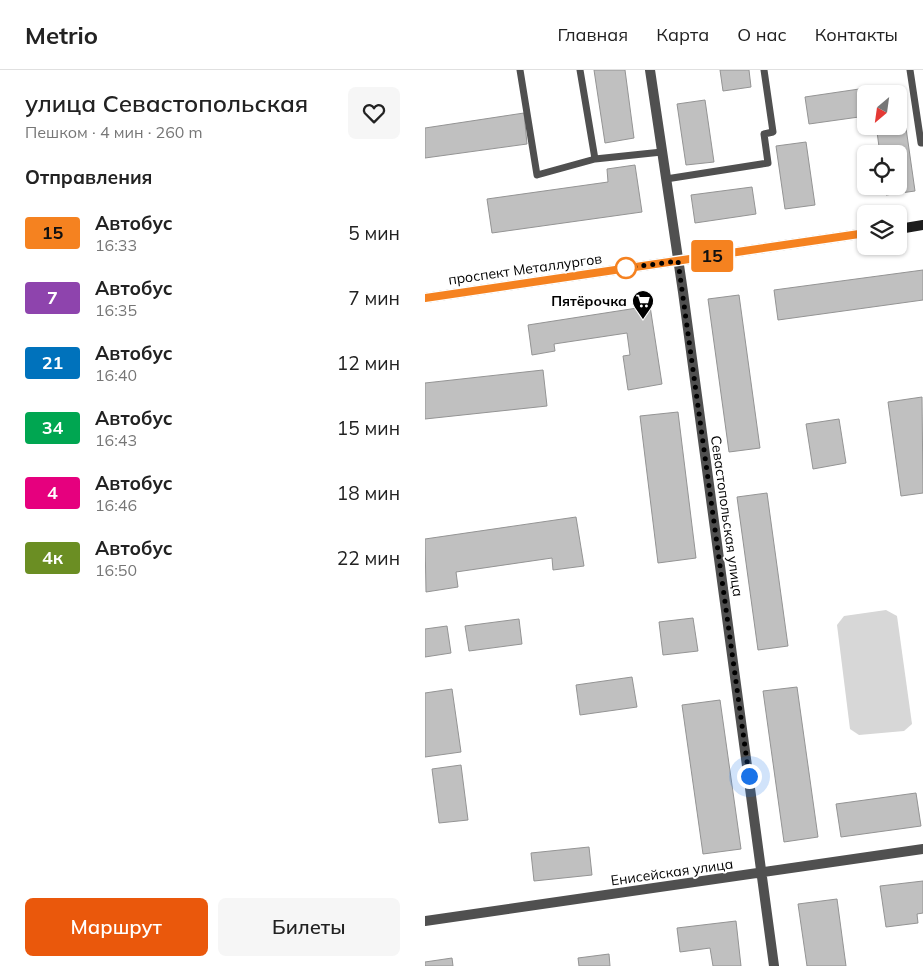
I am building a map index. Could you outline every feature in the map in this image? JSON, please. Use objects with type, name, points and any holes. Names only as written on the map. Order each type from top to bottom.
[{"type":"street","name":"Севастопольская улица","points":[[650,70],[678,261],[774,966]]},
{"type":"street","points":[[907,228],[923,225]]},
{"type":"street","name":"проспект Металлургов","points":[[425,298],[857,235]]},
{"type":"street","name":"Енисейская улица","points":[[425,921],[923,849]]},
{"type":"lane","points":[[520,70],[537,174],[595,159],[662,152]]},
{"type":"lane","points":[[580,70],[595,159]]},
{"type":"lane","points":[[666,179],[768,163],[764,134],[773,132],[764,70]]},
{"type":"lane","points":[[910,70],[921,143],[923,143]]},
{"type":"shaded area","points":[[886,610],[897,616],[912,724],[904,731],[859,735],[850,729],[837,625],[844,616]]},
{"type":"building","points":[[594,70],[625,70],[634,138],[605,143]]},
{"type":"building","points":[[720,70],[749,70],[751,87],[723,91]]},
{"type":"building","points":[[857,89],[857,117],[809,124],[805,97]]},
{"type":"building","points":[[705,100],[714,162],[686,165],[677,104]]},
{"type":"building","points":[[524,113],[527,144],[425,158],[425,128]]},
{"type":"building","points":[[877,135],[907,135],[915,191],[907,192],[907,145],[879,145]]},
{"type":"building","points":[[806,142],[815,205],[785,209],[776,146]]},
{"type":"building","points":[[635,165],[642,212],[492,233],[487,199],[608,182],[607,169]]},
{"type":"building","points":[[752,187],[756,214],[695,223],[691,195]]},
{"type":"building","points":[[923,270],[923,300],[778,320],[774,290]]},
{"type":"building","points":[[739,295],[760,448],[729,452],[708,299]]},
{"type":"building","points":[[650,306],[662,384],[628,390],[623,356],[630,355],[627,333],[554,344],[555,351],[532,355],[528,325]]},
{"type":"building","points":[[543,370],[547,406],[425,419],[425,383]]},
{"type":"building","points":[[922,397],[923,493],[901,496],[888,402]]},
{"type":"building","points":[[678,412],[696,558],[658,563],[640,416]]},
{"type":"building","points":[[839,419],[846,463],[813,469],[806,424]]},
{"type":"building","points":[[767,493],[788,646],[758,650],[737,497]]},
{"type":"building","points":[[576,517],[584,566],[553,570],[552,558],[456,572],[458,587],[426,592],[425,539]]},
{"type":"building","points":[[693,618],[698,651],[663,655],[659,622]]},
{"type":"building","points":[[519,619],[522,644],[469,651],[465,626]]},
{"type":"building","points":[[447,626],[451,653],[425,657],[425,629]]},
{"type":"building","points":[[632,677],[637,707],[580,715],[576,685]]},
{"type":"building","points":[[797,687],[818,837],[784,842],[763,691]]},
{"type":"building","points":[[452,689],[461,752],[425,757],[425,693]]},
{"type":"building","points":[[720,700],[741,849],[703,854],[682,705]]},
{"type":"building","points":[[461,765],[468,820],[439,823],[432,769]]},
{"type":"building","points":[[916,793],[921,826],[841,837],[836,804]]},
{"type":"building","points":[[589,847],[592,875],[534,881],[531,853]]},
{"type":"building","points":[[923,881],[923,913],[917,914],[918,923],[886,927],[880,886]]},
{"type":"building","points":[[837,899],[846,966],[807,966],[798,904]]},
{"type":"building","points":[[736,921],[741,966],[713,966],[710,948],[680,952],[677,928]]},
{"type":"building","points":[[609,954],[610,966],[579,966],[578,958]]},
{"type":"building","points":[[452,958],[453,966],[425,966],[425,962]]},
{"type":"bus line","name":"15","points":[[425,298],[857,234]]},
{"type":"place","name":"Пятёрочка","points":[[643,320]]},
{"type":"route","points":[[626,268],[678,261],[749,776]]}]
